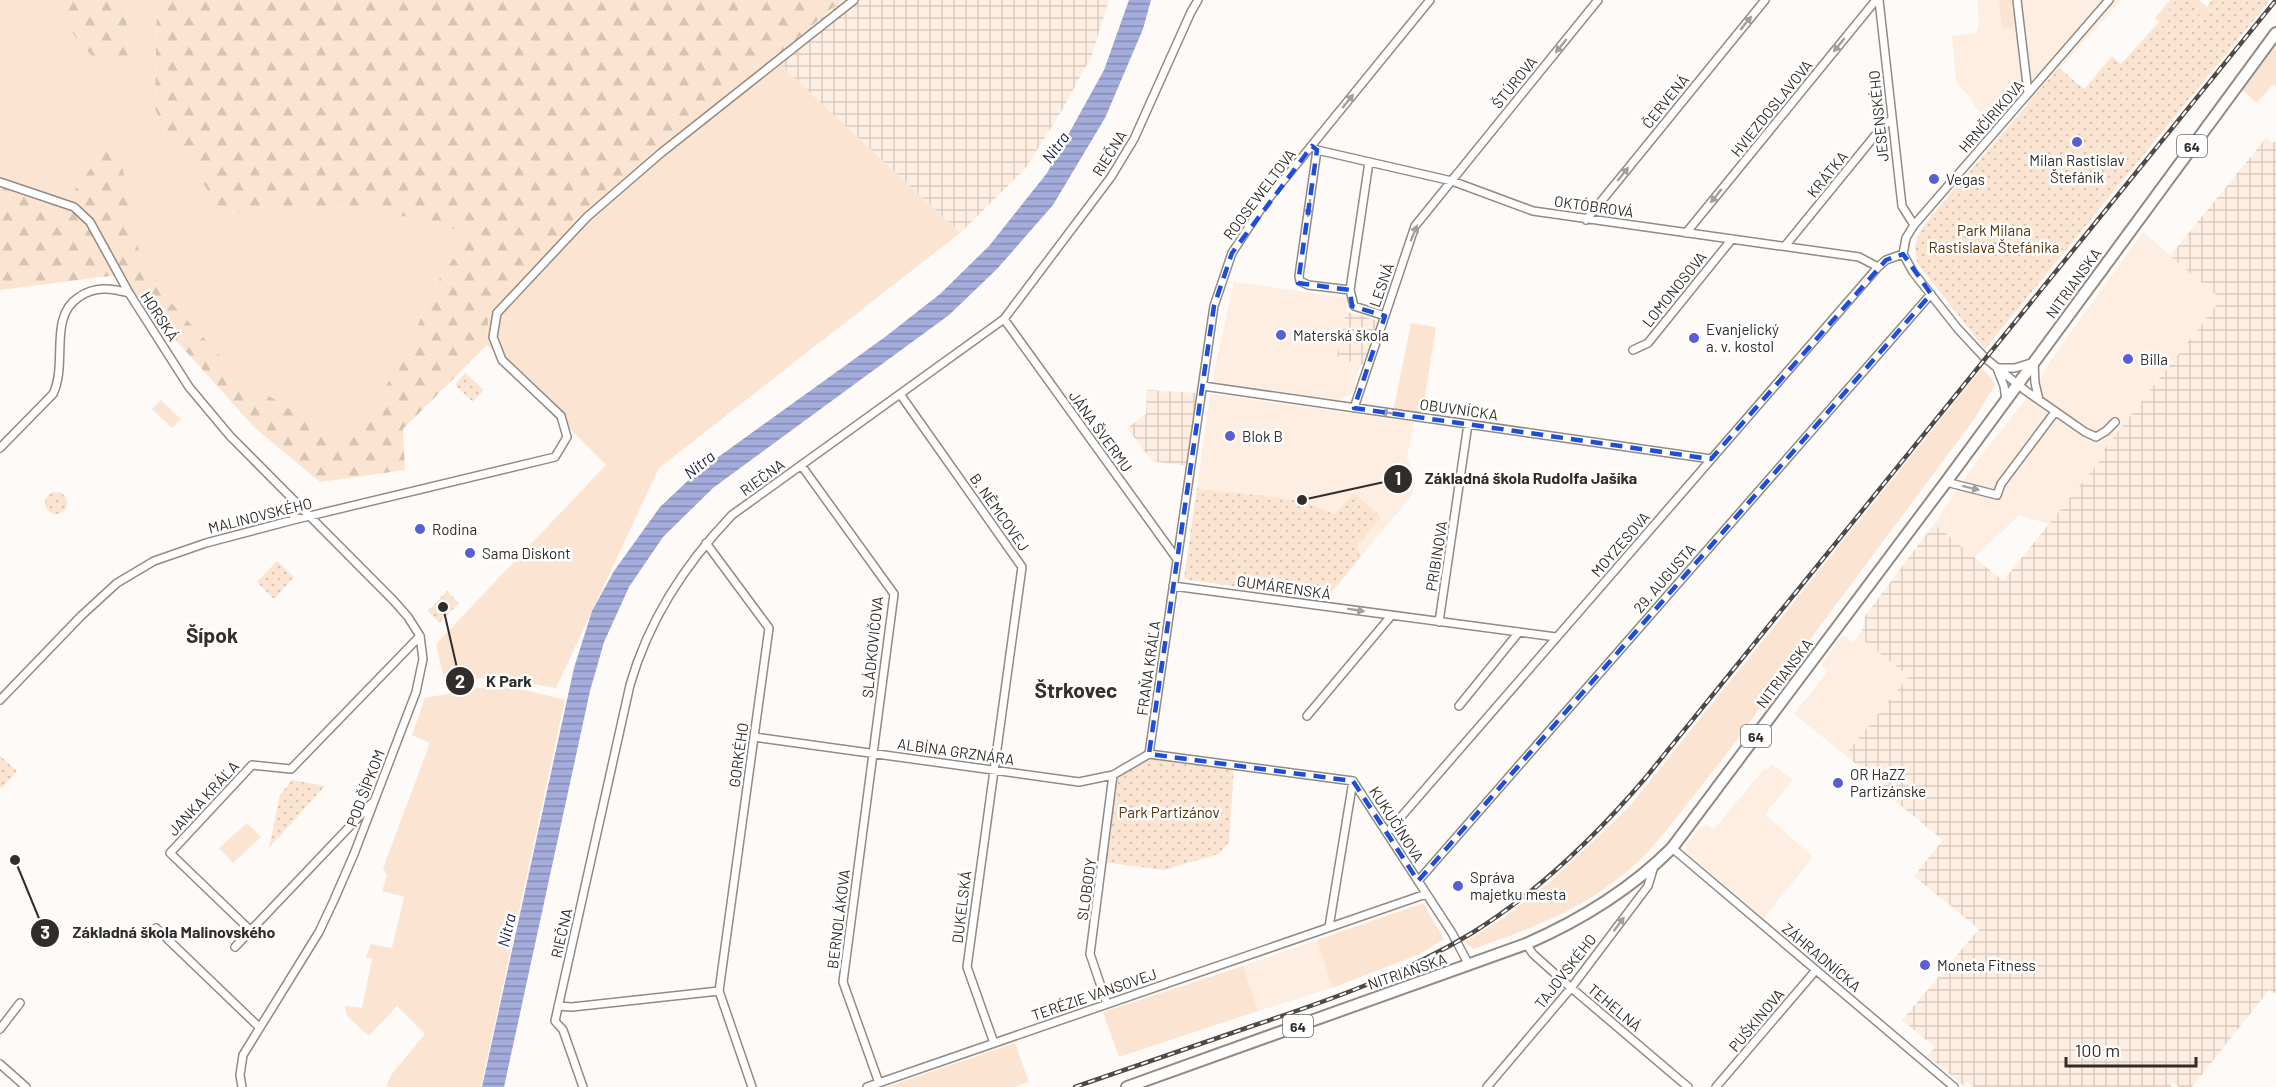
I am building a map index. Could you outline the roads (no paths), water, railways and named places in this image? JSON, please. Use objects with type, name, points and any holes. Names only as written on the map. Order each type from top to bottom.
[{"type":"main road","name":"NITRIANSKA","points":[[1127,1087],[1526,944],[1568,926],[1618,894],[1654,866],[1672,848],[1946,482],[2276,33]]},
{"type":"street","name":"MALINOVSKÉHO","points":[[0,700],[81,616],[126,578],[154,561],[206,543],[293,520],[555,457],[567,437],[561,416],[502,360],[493,337],[497,313],[587,217],[660,153],[854,0]]},
{"type":"street","name":"RIEČNA","points":[[584,1087],[563,1030],[555,1021],[630,685],[636,663],[664,601],[706,543],[732,515],[1004,319],[1110,177],[1134,139],[1198,0]]},
{"type":"street","name":"ROOSEWELTOVA","points":[[1173,586],[1214,306],[1232,253],[1264,204],[1314,148],[1430,0]]},
{"type":"street","name":"ŠTÚROVA","points":[[1452,181],[1598,0]]},
{"type":"street","name":"ČERVENÁ","points":[[1586,220],[1765,0]]},
{"type":"street","name":"JESENSKÉHO","points":[[1878,0],[1902,206],[1914,225]]},
{"type":"street","name":"HVIEZDOSLAVOVA","points":[[1686,233],[1878,0]]},
{"type":"street","points":[[2017,0],[2028,93]]},
{"type":"street","name":"HRNČÍRIKOVA","points":[[1903,254],[1906,238],[1914,225],[2109,0]]},
{"type":"street","name":"KRÁTKA","points":[[1785,246],[1882,127],[1891,120]]},
{"type":"street","name":"OKTÓBROVÁ","points":[[1314,148],[1452,181],[1533,211],[1861,258],[1878,267]]},
{"type":"street","points":[[1314,148],[1300,281],[1308,285],[1350,290]]},
{"type":"street","points":[[1369,162],[1350,290],[1354,306],[1385,316]]},
{"type":"street","name":"LESNÁ","points":[[1354,408],[1415,226],[1452,181]]},
{"type":"street","points":[[0,182],[74,207],[90,222],[129,293]]},
{"type":"street","name":"LOMONOSOVA","points":[[1633,350],[1648,343],[1732,239]]},
{"type":"street","points":[[1903,254],[1913,273],[1964,336],[2018,385],[2055,412],[2096,437],[2115,422]]},
{"type":"street","name":"MOYZESOVA","points":[[1387,833],[1878,267],[1886,260],[1903,254]]},
{"type":"street","name":"HORSKÁ","points":[[0,448],[53,394],[61,361],[61,323],[64,311],[72,301],[83,294],[101,289],[129,293],[189,387],[230,436],[311,516]]},
{"type":"street","name":"29. AUGUSTA","points":[[1418,881],[1931,294]]},
{"type":"street","name":"JÁNA ŠVERMU","points":[[1004,319],[1177,559]]},
{"type":"street","points":[[1997,368],[2015,368],[2034,362],[2039,400]]},
{"type":"street","points":[[1997,368],[2004,386],[2006,400]]},
{"type":"street","name":"OBUVNÍCKA","points":[[1203,386],[1711,459]]},
{"type":"street","name":"B. NĚMCOVEJ","points":[[900,394],[1022,567],[993,770]]},
{"type":"street","points":[[1946,482],[1997,495],[2001,484],[2055,412]]},
{"type":"street","name":"PRIBINOVA","points":[[1439,622],[1468,424]]},
{"type":"street","name":"SLÁDKOVIČOVA","points":[[801,465],[894,594],[873,753]]},
{"type":"street","points":[[293,520],[296,502]]},
{"type":"street","points":[[311,516],[408,617],[420,636]]},
{"type":"street","name":"GORKÉHO","points":[[706,543],[769,628],[719,991],[752,1087]]},
{"type":"street","name":"GUMÁRENSKÁ","points":[[1173,586],[1556,638]]},
{"type":"street","name":"FRAŇA KRÁĽA","points":[[1149,754],[1173,586]]},
{"type":"street","points":[[1307,716],[1391,615]]},
{"type":"street","points":[[1459,706],[1519,632]]},
{"type":"street","name":"POD ŠÍPKOM","points":[[242,1087],[240,1075],[243,1055],[319,932],[376,799],[416,692],[423,659],[420,636]]},
{"type":"street","name":"JANKA KRÁĽA","points":[[250,930],[170,852],[252,765],[291,769],[420,636]]},
{"type":"street","name":"ALBÍNA GRZNÁRA","points":[[754,736],[1079,782],[1113,775],[1149,754]]},
{"type":"street","name":"BERNOLÁKOVA","points":[[873,753],[843,982],[879,1083]]},
{"type":"street","name":"KUKUČÍNOVA","points":[[1149,754],[1353,782],[1452,933],[1469,965]]},
{"type":"street","name":"DUKELSKÁ","points":[[993,770],[967,967],[994,1043]]},
{"type":"street","name":"SLOBODY","points":[[1107,1004],[1090,954],[1113,775]]},
{"type":"street","points":[[1329,927],[1353,782]]},
{"type":"street","points":[[234,947],[376,799]]},
{"type":"street","name":"ZÁHRADNÍCKA","points":[[1672,848],[1949,1086]]},
{"type":"street","name":"TAJOVSKÉHO","points":[[1487,1087],[1571,988],[1648,886],[1654,866]]},
{"type":"street","name":"TERÉZIE VANSOVEJ","points":[[867,1087],[1426,894]]},
{"type":"street","points":[[156,928],[259,1027]]},
{"type":"street","name":"TEHELNÁ","points":[[1526,944],[1533,954],[1571,988],[1688,1087]]},
{"type":"street","name":"PUŠKINOVA","points":[[1716,1087],[1816,970]]},
{"type":"street","points":[[558,1006],[572,1007],[719,991]]},
{"type":"street","points":[[0,1029],[21,1003]]},
{"type":"street","points":[[0,1064],[26,1087]]},
{"type":"water","points":[[1129,0],[1151,0],[1143,29],[1105,118],[1053,205],[997,269],[949,315],[713,488],[663,537],[629,587],[604,642],[590,691],[504,1087],[482,1087],[574,668],[592,611],[614,571],[660,507],[696,473],[885,337],[940,294],[989,246],[1047,173],[1104,70]]},
{"type":"railway","points":[[1075,1087],[1311,1006],[1393,974],[1472,933],[1544,881],[1608,820],[1647,776],[2276,0]]},
{"type":"place","name":"Milan Rastislav Štefánik","points":[[2077,142]]},
{"type":"place","name":"Vegas","points":[[1934,179]]},
{"type":"place","name":"Materská škola","points":[[1281,335]]},
{"type":"place","name":"Evanjelický a. v. kostol","points":[[1694,338]]},
{"type":"place","name":"Billa","points":[[2128,359]]},
{"type":"place","name":"Blok B","points":[[1230,436]]},
{"type":"place","name":"Základná škola Rudolfa Jašíka","points":[[1302,500]]},
{"type":"place","name":"Rodina","points":[[420,529]]},
{"type":"place","name":"Sama Diskont","points":[[470,553]]},
{"type":"place","name":"K Park","points":[[443,607]]},
{"type":"place","name":"OR HaZZ Partizánske","points":[[1838,783]]},
{"type":"place","name":"Základná škola Malinovského","points":[[15,860]]},
{"type":"place","name":"Správa majetku mesta","points":[[1458,886]]},
{"type":"place","name":"Moneta Fitness","points":[[1925,965]]},
{"type":"district","name":"Šípok","points":[[212,634]]},
{"type":"district","name":"Štrkovec","points":[[1076,689]]},
{"type":"water label","name":"Nitra","points":[[1055,147]]},
{"type":"water label","name":"Nitra","points":[[699,464]]},
{"type":"water label","name":"Nitra","points":[[506,930]]},
{"type":"park label","name":"Park Milana Rastislava Štefánika","points":[[1994,238]]},
{"type":"park label","name":"Park Partizánov","points":[[1169,812]]}]
